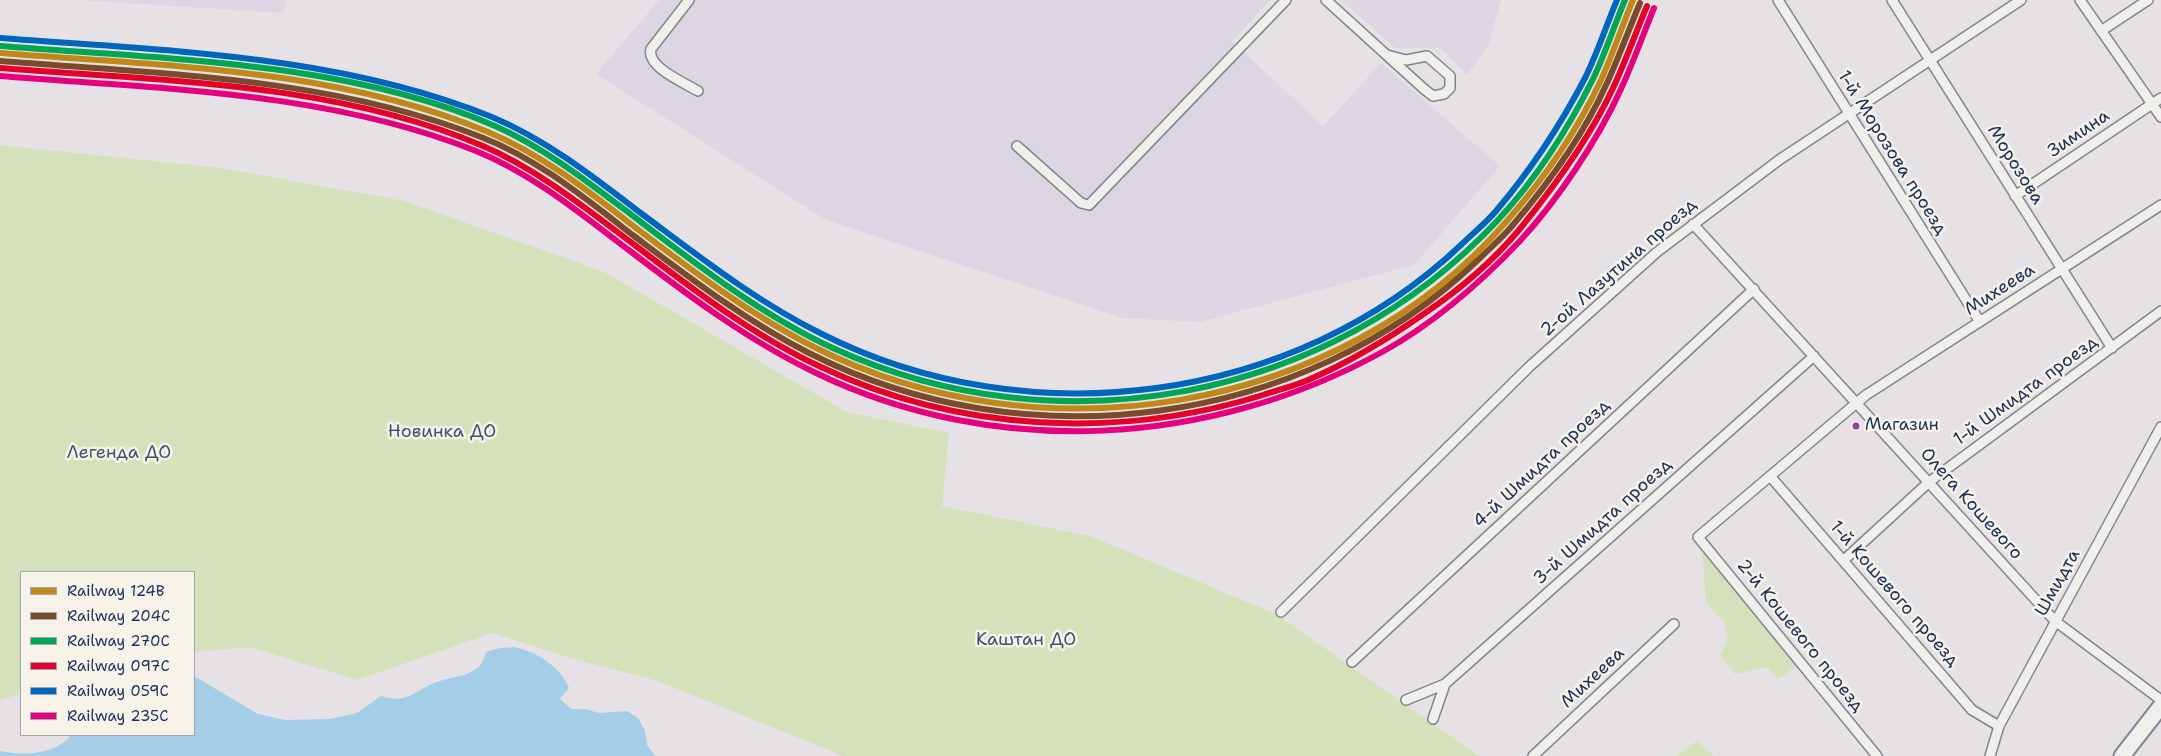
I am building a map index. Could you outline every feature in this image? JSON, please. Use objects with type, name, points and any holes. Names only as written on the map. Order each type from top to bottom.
[{"type":"highway","points":[[2122,756],[2161,706]]},
{"type":"street","points":[[689,0],[651,49],[650,54],[653,63],[698,91]]},
{"type":"street","points":[[1016,146],[1081,203],[1088,205],[1286,0]]},
{"type":"street","points":[[1326,0],[1386,55],[1433,96],[1444,94],[1450,88],[1450,76],[1431,58],[1427,56],[1406,60],[1386,55]]},
{"type":"street","name":"1-й Морозова проезд","points":[[1778,0],[1980,322]]},
{"type":"street","name":"Морозова","points":[[1892,0],[2112,348]]},
{"type":"street","name":"2-ой Лазутина проезд","points":[[1281,612],[1529,368],[1657,252],[1779,160],[2021,0]]},
{"type":"street","points":[[2080,0],[2161,117]]},
{"type":"street","points":[[2101,31],[2148,0]]},
{"type":"street","name":"Зимина","points":[[2016,196],[2161,98]]},
{"type":"street","name":"Михеева","points":[[1856,402],[2161,205]]},
{"type":"street","name":"Олега Кошевого","points":[[1693,224],[2056,621],[2161,700]]},
{"type":"street","name":"4-й Шмидта проезд","points":[[1352,662],[1754,289]]},
{"type":"street","name":"1-й Шмидта проезд","points":[[1844,560],[1929,482],[2161,311]]},
{"type":"street","name":"3-й Шмидта проезд","points":[[1406,700],[1445,684],[1814,356]]},
{"type":"street","points":[[1770,476],[1856,402]]},
{"type":"street","name":"Шмидта","points":[[1990,756],[1999,726],[2161,427]]},
{"type":"street","name":"2-й Кошевого проезд","points":[[1770,476],[1698,537],[1877,756]]},
{"type":"street","name":"1-й Кошевого проезд","points":[[1770,476],[1972,710],[1999,726]]},
{"type":"street","name":"Михеева","points":[[1533,756],[1674,624]]},
{"type":"street","points":[[1433,719],[1445,684]]},
{"type":"shaded area","points":[[78,0],[286,0],[283,13]]},
{"type":"shaded area","points":[[659,0],[1271,0],[1232,41],[1323,126],[1381,63],[1500,166],[1414,265],[1199,322],[1122,318],[826,220],[596,74]]},
{"type":"shaded area","points":[[1341,0],[1501,0],[1488,46],[1467,75],[1441,48],[1395,48]]},
{"type":"green space","points":[[0,145],[221,168],[405,201],[604,272],[847,412],[949,433],[942,506],[1090,536],[1276,614],[1479,756],[843,756],[658,681],[567,657],[492,633],[357,680],[250,647],[195,652],[195,571],[20,571],[20,694],[0,700]]},
{"type":"green space","points":[[1702,547],[1797,665],[1778,680],[1767,667],[1735,674],[1720,656],[1728,637],[1724,622],[1706,603]]},
{"type":"green space","points":[[1697,741],[1714,756],[1676,756]]},
{"type":"water","points":[[514,647],[531,652],[554,667],[569,688],[560,699],[571,709],[585,709],[599,713],[627,711],[638,718],[645,731],[647,745],[655,756],[0,756],[0,751],[29,753],[48,750],[57,747],[70,736],[195,736],[195,677],[258,714],[285,720],[329,719],[357,713],[381,696],[396,699],[402,698],[440,681],[465,675],[478,667],[483,661],[486,652]]},
{"type":"rail line","name":"059С","points":[[1,38],[188,52],[250,59],[312,68],[373,80],[433,96],[492,117],[551,148],[729,278],[775,308],[822,334],[902,367],[985,386],[1071,393],[1156,388],[1240,370],[1320,340],[1395,298],[1484,224],[1533,164],[1555,131],[1585,78],[1617,0]]},
{"type":"rail line","name":"270С","points":[[1,46],[252,66],[377,88],[438,104],[495,126],[533,145],[586,181],[733,290],[783,322],[835,349],[921,380],[1009,397],[1099,401],[1187,391],[1273,367],[1355,331],[1430,282],[1498,220],[1538,171],[1573,116],[1593,79],[1625,0]]},
{"type":"rail line","name":"124В","points":[[0,53],[248,73],[370,94],[430,111],[488,132],[545,162],[581,186],[720,290],[766,320],[814,347],[901,382],[993,403],[1088,408],[1181,400],[1273,376],[1359,339],[1437,287],[1506,222],[1558,154],[1592,99],[1610,60],[1633,0]]},
{"type":"rail line","name":"204С","points":[[0,61],[244,81],[364,102],[423,117],[481,137],[542,168],[580,194],[655,252],[719,298],[763,327],[809,353],[893,387],[980,408],[1069,416],[1158,411],[1246,392],[1330,361],[1408,317],[1478,260],[1500,239],[1526,210],[1565,158],[1598,102],[1640,3]]},
{"type":"rail line","name":"097С","points":[[0,68],[245,88],[367,109],[426,125],[483,146],[524,167],[581,205],[680,280],[726,312],[796,355],[821,367],[873,389],[928,405],[983,416],[1039,422],[1096,423],[1152,419],[1208,409],[1297,384],[1339,366],[1368,350],[1411,323],[1450,295],[1475,275],[1509,242],[1571,161],[1605,105],[1647,6]]},
{"type":"rail line","name":"235С","points":[[0,76],[241,96],[301,104],[361,116],[419,131],[497,160],[537,183],[720,317],[767,347],[816,373],[885,401],[956,420],[1029,430],[1103,431],[1176,423],[1248,407],[1317,383],[1384,351],[1438,315],[1472,287],[1519,242],[1562,189],[1589,149],[1612,109],[1654,8]]},
{"type":"place","name":"Магазин","points":[[1856,426]]},
{"type":"park label","name":"Новинка ДО","points":[[442,432]]},
{"type":"park label","name":"Легенда ДО","points":[[119,453]]},
{"type":"park label","name":"Каштан ДО","points":[[1026,640]]}]
